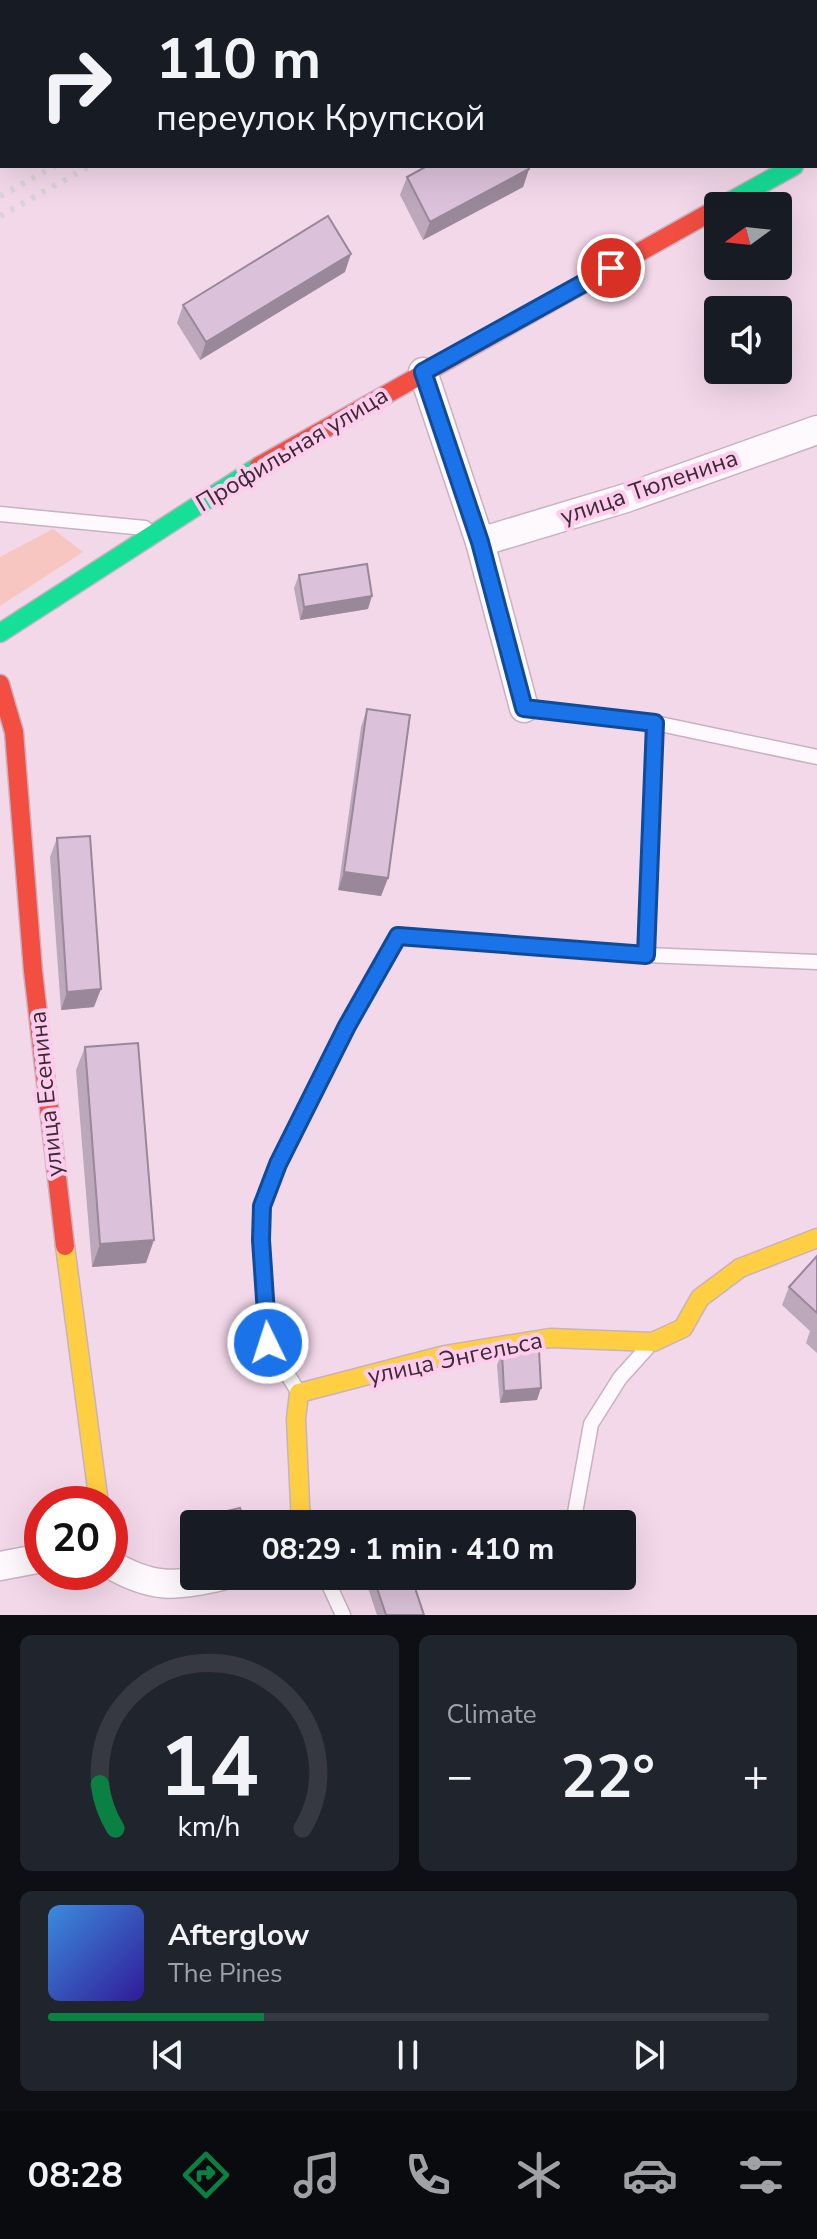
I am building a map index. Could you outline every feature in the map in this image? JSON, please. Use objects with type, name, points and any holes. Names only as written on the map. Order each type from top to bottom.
[{"type":"street","name":"Профильная улица","points":[[747,192],[790,168]]},
{"type":"street","name":"Профильная улица","points":[[0,633],[280,453],[704,216]]},
{"type":"street","points":[[423,372],[480,542],[524,708]]},
{"type":"street","name":"улица Тюленина","points":[[480,542],[626,498],[817,430]]},
{"type":"street","name":"улица Есенина","points":[[0,684],[14,732],[51,1144],[97,1486]]},
{"type":"street","points":[[653,1342],[683,1328],[700,1298],[740,1268],[817,1238]]},
{"type":"street","name":"улица Энгельса","points":[[299,1393],[445,1355],[550,1338],[653,1342]]},
{"type":"street","points":[[299,1393],[296,1419],[300,1510]]},
{"type":"street","points":[[0,1566],[24,1561]]},
{"type":"street","points":[[128,1572],[153,1583],[180,1585]]},
{"type":"lane","points":[[0,514],[158,529]]},
{"type":"lane","points":[[524,708],[655,723],[817,757]]},
{"type":"lane","points":[[646,955],[655,723]]},
{"type":"lane","points":[[299,1393],[268,1343],[261,1240],[262,1206],[278,1164],[347,1026],[398,936],[646,955],[817,962]]},
{"type":"lane","points":[[576,1510],[591,1424],[620,1378],[653,1342]]},
{"type":"lane","points":[[331,1590],[343,1615]]},
{"type":"shaded area","points":[[53,529],[83,552],[0,606],[0,557]]},
{"type":"building","points":[[423,168],[529,169],[430,222],[407,177]]},
{"type":"building","points":[[328,216],[351,254],[206,342],[183,305]]},
{"type":"building","points":[[367,564],[372,596],[304,607],[299,575]]},
{"type":"building","points":[[367,709],[410,715],[388,878],[344,872]]},
{"type":"building","points":[[90,836],[101,989],[67,992],[57,838]]},
{"type":"building","points":[[138,1043],[154,1240],[100,1244],[85,1047]]},
{"type":"building","points":[[817,1256],[817,1313],[789,1287]]},
{"type":"building","points":[[539,1350],[541,1388],[504,1391],[502,1352]]},
{"type":"building","points":[[378,1590],[416,1590],[424,1615],[386,1615]]},
{"type":"railway","points":[[0,196],[51,168]]},
{"type":"railway","points":[[0,216],[86,168]]},
{"type":"traffic: fast","points":[[747,192],[790,168]]},
{"type":"traffic: fast","points":[[0,633],[259,466]]},
{"type":"traffic: slow","points":[[300,1510],[296,1419],[299,1393],[445,1355],[550,1338],[653,1342],[683,1328],[700,1298],[740,1268],[817,1238]]},
{"type":"traffic: slow","points":[[65,1246],[97,1486]]},
{"type":"traffic: jam","points":[[259,466],[704,216]]},
{"type":"traffic: jam","points":[[0,684],[14,732],[33,971],[65,1246]]},
{"type":"route","points":[[268,1343],[261,1240],[262,1206],[278,1164],[347,1026],[398,936],[646,955],[655,723],[524,708],[480,542],[423,372],[611,268]]}]
